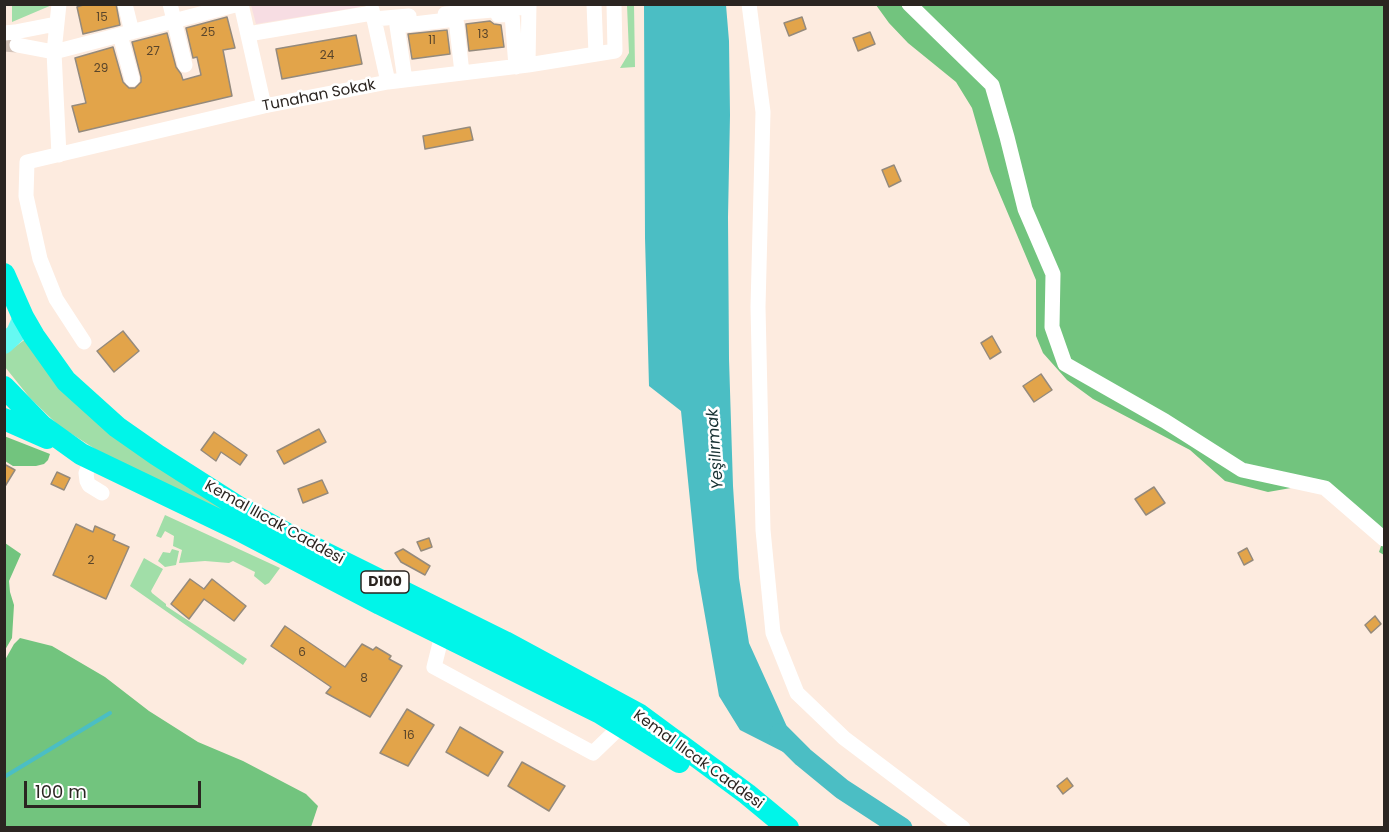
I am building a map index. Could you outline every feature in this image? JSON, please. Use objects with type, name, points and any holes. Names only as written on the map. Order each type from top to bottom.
[{"type":"highway","name":"Kemal Ilıcak Caddesi","points":[[11,291],[66,381],[117,427],[157,455],[240,508],[287,534],[505,642],[640,715],[747,794],[788,828]]},
{"type":"highway","name":"Kemal Ilıcak Caddesi","points":[[4,387],[42,426],[86,457],[239,530],[442,636],[600,713],[669,754],[764,828]]},
{"type":"highway","points":[[4,419],[86,457]]},
{"type":"main road","points":[[4,344],[16,333],[11,291]]},
{"type":"street","points":[[125,4],[132,79]]},
{"type":"street","points":[[170,4],[185,65]]},
{"type":"street","points":[[18,45],[54,52],[240,4],[264,106]]},
{"type":"street","points":[[594,4],[596,54]]},
{"type":"street","name":"Tunahan Sokak","points":[[84,342],[56,299],[39,259],[26,196],[27,162],[264,106],[388,82],[522,66],[615,51],[614,4]]},
{"type":"street","points":[[749,4],[763,112],[758,319],[763,530],[773,633],[797,693],[844,738],[963,828]]},
{"type":"street","points":[[909,4],[992,85],[1025,209],[1053,274],[1052,327],[1065,364],[1242,470],[1325,488],[1384,539]]},
{"type":"street","points":[[59,155],[54,52],[56,24],[62,5]]},
{"type":"street","points":[[405,80],[397,26],[453,12],[529,6],[522,66]]},
{"type":"street","points":[[248,34],[372,12],[512,14],[522,66]]},
{"type":"street","points":[[372,12],[388,82]]},
{"type":"street","points":[[453,12],[462,73]]},
{"type":"street","points":[[4,33],[56,24]]},
{"type":"street","points":[[86,457],[87,481],[89,485],[102,493]]},
{"type":"street","points":[[442,636],[434,667],[592,753],[621,726]]},
{"type":"shaded area","points":[[359,4],[360,7],[256,24],[251,5]]},
{"type":"green space","points":[[12,5],[52,5],[12,22]]},
{"type":"green space","points":[[627,5],[634,5],[635,67],[620,68],[629,53]]},
{"type":"green space","points":[[876,5],[1384,5],[1384,555],[1379,552],[1382,543],[1339,498],[1308,485],[1268,492],[1225,481],[1190,450],[1093,399],[1067,380],[1043,353],[1036,336],[1036,280],[990,171],[972,108],[956,82],[908,43]]},
{"type":"green space","points":[[27,338],[38,354],[288,544],[100,452],[59,426],[30,398],[5,367],[5,354]]},
{"type":"green space","points":[[4,436],[50,454],[48,460],[36,466],[13,466],[5,461]]},
{"type":"green space","points":[[165,515],[280,568],[265,585],[254,576],[255,572],[233,561],[229,563],[205,561],[179,563],[182,550],[173,546],[174,536],[165,531],[161,538],[156,536]]},
{"type":"green space","points":[[5,543],[21,554],[9,581],[14,605],[12,638],[5,650]]},
{"type":"green space","points":[[172,549],[179,551],[176,565],[165,567],[158,561],[163,552],[170,553]]},
{"type":"green space","points":[[144,558],[163,569],[152,593],[166,606],[247,659],[243,665],[130,586]]},
{"type":"green space","points":[[20,638],[52,646],[105,677],[149,711],[198,742],[243,761],[306,794],[318,806],[311,827],[5,827],[5,660]]},
{"type":"water","points":[[644,5],[726,5],[730,115],[729,359],[739,578],[749,643],[803,762],[740,730],[719,696],[697,570],[681,411],[649,386],[645,238]]},
{"type":"building","points":[[86,4],[116,4],[120,25],[83,34],[77,7]]},
{"type":"building","points":[[227,17],[235,48],[223,50],[232,96],[79,132],[72,106],[86,103],[75,58],[113,47],[123,82],[129,88],[135,88],[141,82],[141,77],[132,42],[167,33],[176,67],[183,80],[201,75],[197,57],[193,58],[186,28]]},
{"type":"building","points":[[802,17],[806,29],[789,36],[784,23]]},
{"type":"building","points":[[490,21],[501,25],[504,47],[469,51],[466,24]]},
{"type":"building","points":[[447,30],[450,54],[412,59],[408,34]]},
{"type":"building","points":[[870,32],[875,44],[858,51],[853,38]]},
{"type":"building","points":[[356,35],[362,64],[282,79],[276,49]]},
{"type":"building","points":[[470,127],[473,140],[425,149],[423,136]]},
{"type":"building","points":[[894,165],[901,181],[889,187],[882,170]]},
{"type":"building","points":[[123,331],[139,351],[114,372],[97,351]]},
{"type":"building","points":[[992,336],[1001,352],[990,359],[981,343]]},
{"type":"building","points":[[1041,374],[1052,390],[1034,402],[1023,386]]},
{"type":"building","points":[[319,429],[326,442],[284,464],[277,451]]},
{"type":"building","points":[[214,432],[247,455],[240,465],[221,452],[216,461],[201,450]]},
{"type":"building","points":[[4,464],[15,470],[4,488]]},
{"type":"building","points":[[57,472],[70,478],[64,490],[51,484]]},
{"type":"building","points":[[322,480],[328,493],[303,503],[298,489]]},
{"type":"building","points":[[1154,487],[1165,503],[1146,515],[1135,499]]},
{"type":"building","points":[[76,524],[93,532],[95,526],[115,535],[113,540],[129,547],[106,599],[53,575]]},
{"type":"building","points":[[429,538],[432,547],[421,551],[417,542]]},
{"type":"building","points":[[1247,548],[1253,560],[1244,565],[1238,553]]},
{"type":"building","points":[[403,549],[430,566],[425,575],[401,562],[395,553]]},
{"type":"building","points":[[190,579],[204,589],[212,579],[246,606],[234,621],[204,599],[189,619],[171,604]]},
{"type":"building","points":[[1375,616],[1381,624],[1371,633],[1365,625]]},
{"type":"building","points":[[285,626],[345,667],[362,644],[373,650],[376,647],[391,656],[389,659],[402,666],[370,717],[326,693],[331,687],[271,646]]},
{"type":"building","points":[[407,709],[434,725],[408,766],[380,753]]},
{"type":"building","points":[[460,727],[503,752],[488,776],[446,752]]},
{"type":"building","points":[[522,762],[565,786],[549,811],[508,786]]},
{"type":"building","points":[[1067,778],[1073,786],[1063,794],[1057,786]]},
{"type":"waterway","points":[[4,777],[110,713]]},
{"type":"waterway","name":"Yeşilırmak","points":[[780,734],[803,757],[842,789],[902,828]]},
{"type":"tunnel","points":[[4,44],[17,45]]}]
